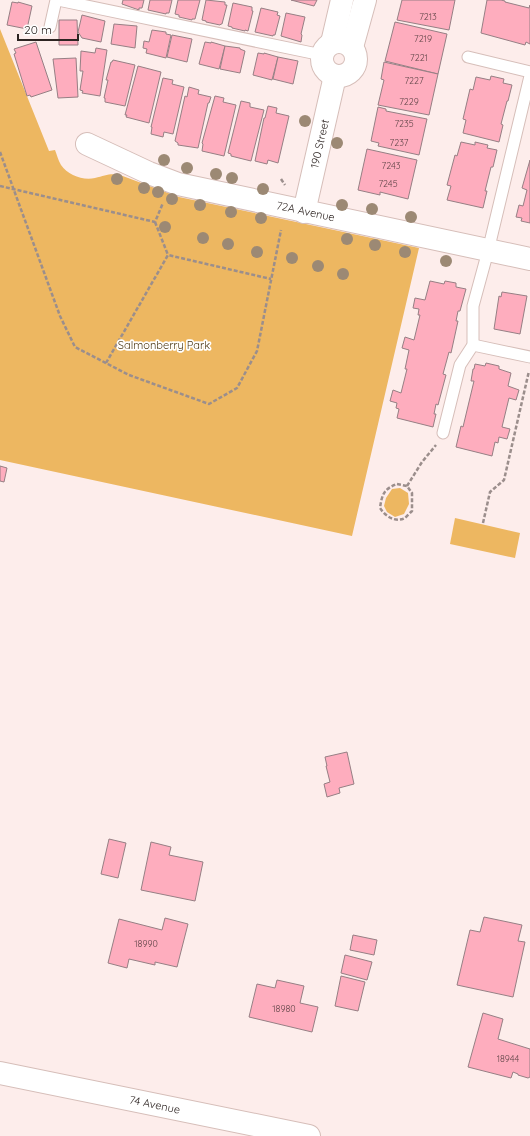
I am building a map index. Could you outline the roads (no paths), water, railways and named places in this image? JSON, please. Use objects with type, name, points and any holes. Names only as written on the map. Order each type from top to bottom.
[{"type":"street","points":[[335,48],[342,0]]},
{"type":"street","points":[[335,48],[356,57],[354,68],[346,75],[335,76],[327,72],[321,59],[335,48],[365,0]]},
{"type":"street","name":"190 Street","points":[[304,212],[335,76]]},
{"type":"street","name":"72A Avenue","points":[[87,144],[149,174],[178,184],[530,259]]},
{"type":"street","name":"74 Avenue","points":[[0,1073],[309,1136]]},
{"type":"lane","points":[[50,27],[57,0],[335,48]]},
{"type":"lane","points":[[468,57],[530,72]]},
{"type":"lane","points":[[443,433],[460,365],[473,345],[473,306],[530,76]]},
{"type":"lane","points":[[473,345],[530,357]]},
{"type":"park label","name":"Salmonberry Park","points":[[164,345]]}]
